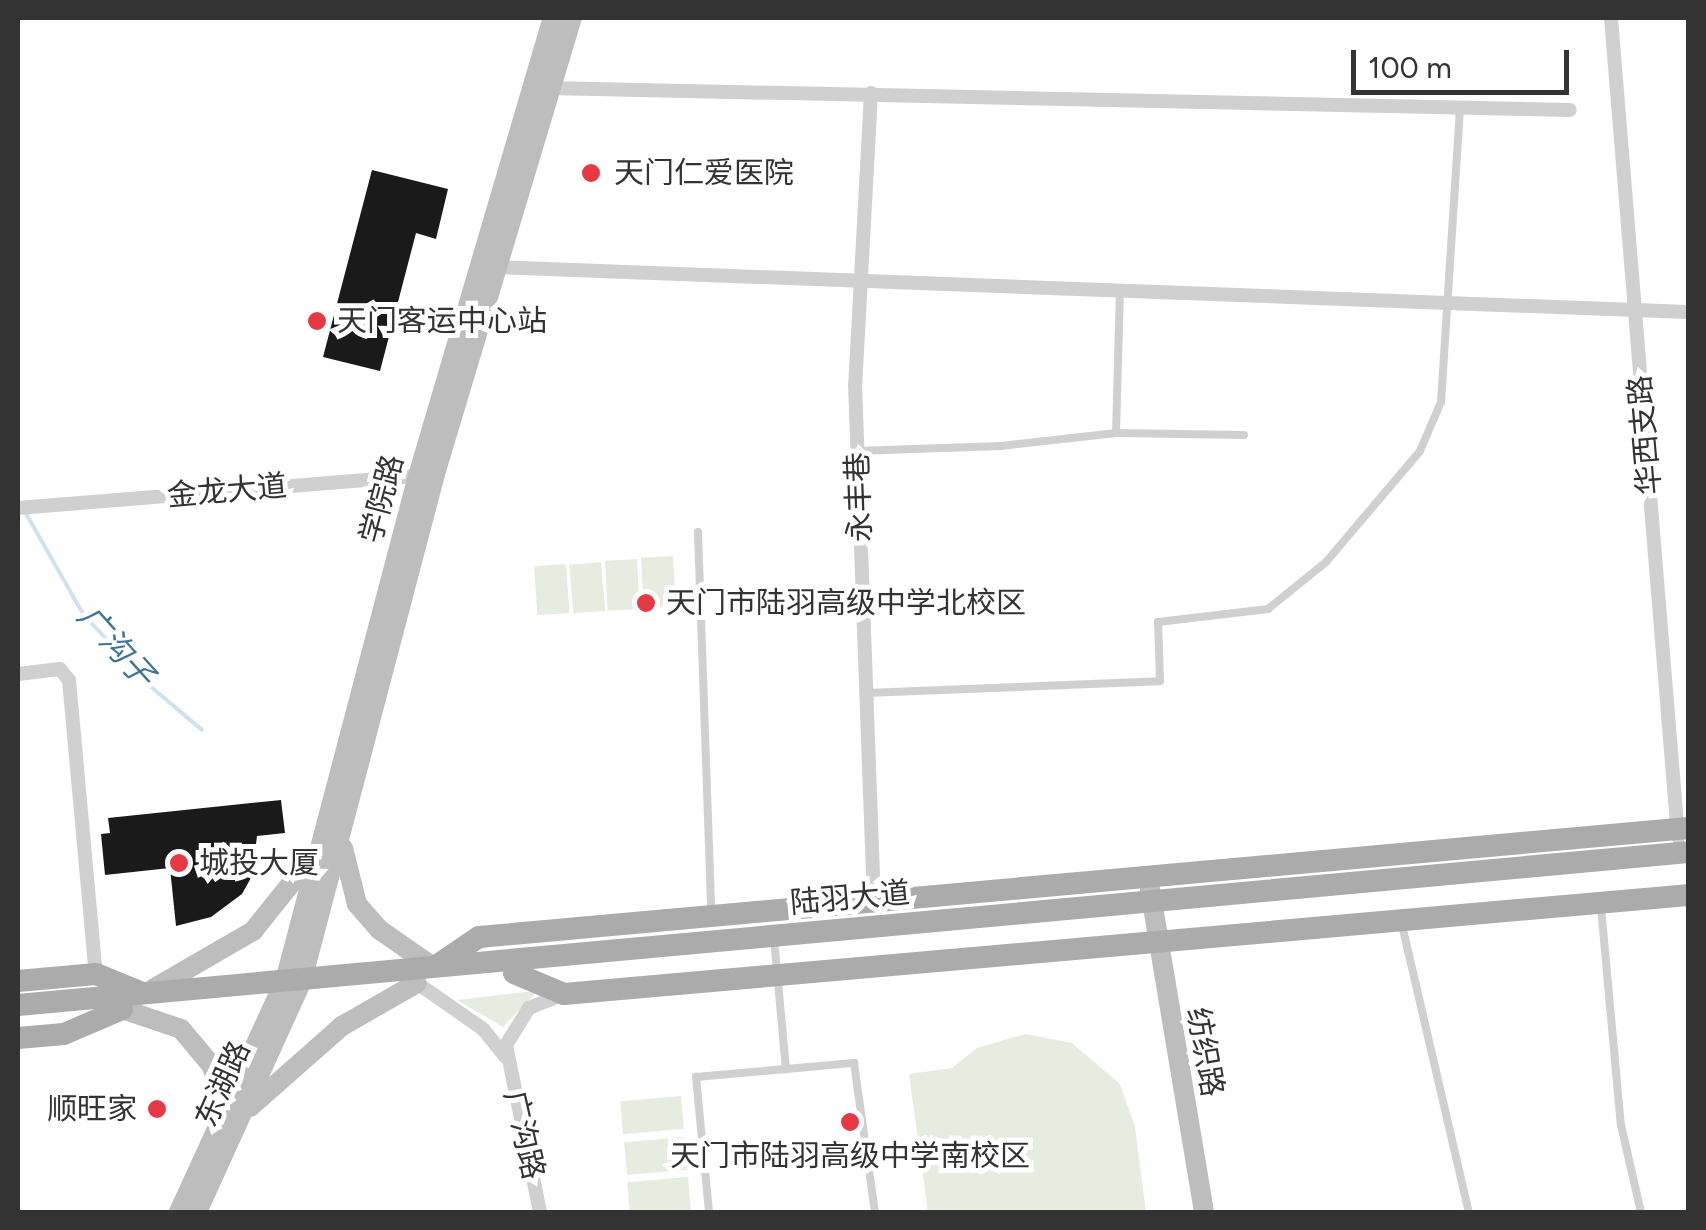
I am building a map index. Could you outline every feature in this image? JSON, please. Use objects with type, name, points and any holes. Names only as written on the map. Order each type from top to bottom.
[{"type":"main road","name":"学院路","points":[[290,988],[553,18]]},
{"type":"main road","name":"学院路","points":[[427,475],[572,18]]},
{"type":"main road","points":[[18,1038],[64,1034],[122,1009],[181,1029],[212,1066],[233,1114],[342,1026],[479,937],[1683,828]]},
{"type":"main road","points":[[334,837],[357,904],[425,975]]},
{"type":"main road","points":[[18,981],[96,974],[144,994],[254,931],[334,837]]},
{"type":"main road","name":"陆羽大道","points":[[425,975],[514,974],[775,950],[1152,908],[1686,857]]},
{"type":"main road","name":"纺织路","points":[[1148,876],[1204,1212]]},
{"type":"main road","points":[[514,974],[564,994],[1688,894]]},
{"type":"main road","name":"陆羽大道","points":[[18,1018],[712,941],[1152,908]]},
{"type":"main road","name":"陆羽大道","points":[[18,1005],[144,994],[290,988]]},
{"type":"main road","name":"东湖路","points":[[180,1212],[233,1114],[290,988]]},
{"type":"main road","name":"东湖路","points":[[197,1212],[233,1114]]},
{"type":"street","name":"华西支路","points":[[1611,18],[1686,857]]},
{"type":"street","points":[[548,88],[1570,110]]},
{"type":"street","name":"永丰巷","points":[[871,93],[865,243],[857,280],[857,451],[874,901]]},
{"type":"street","points":[[494,267],[1448,298],[1688,312]]},
{"type":"street","name":"金龙大道","points":[[18,508],[427,475]]},
{"type":"street","points":[[18,674],[60,668],[69,680],[96,974]]},
{"type":"street","points":[[425,975],[484,1029],[506,1058]]},
{"type":"street","points":[[506,1058],[519,1018],[542,1000],[564,994]]},
{"type":"street","name":"广沟路","points":[[506,1058],[540,1212]]},
{"type":"lane","points":[[866,693],[1160,681],[1158,622],[1248,613],[1284,600],[1326,562],[1429,435],[1440,402],[1460,108]]},
{"type":"lane","points":[[1116,434],[1120,288]]},
{"type":"lane","points":[[857,451],[1002,446],[1116,434],[1244,435]]},
{"type":"lane","points":[[698,532],[712,941]]},
{"type":"lane","points":[[1601,902],[1621,1125],[1641,1212]]},
{"type":"lane","points":[[1400,920],[1469,1212]]},
{"type":"lane","points":[[775,950],[786,1069]]},
{"type":"lane","points":[[710,1212],[696,1077],[854,1063],[874,1212]]},
{"type":"shaded area","points":[[673,556],[676,606],[644,608],[641,558]]},
{"type":"shaded area","points":[[637,559],[640,609],[608,611],[605,561]]},
{"type":"shaded area","points":[[601,562],[605,611],[573,614],[569,565]]},
{"type":"shaded area","points":[[566,564],[569,613],[537,615],[534,566]]},
{"type":"shaded area","points":[[533,991],[536,993],[503,1027],[457,1000]]},
{"type":"shaded area","points":[[1025,1034],[1072,1043],[1120,1084],[1135,1127],[1146,1212],[928,1212],[909,1074],[952,1068],[977,1048]]},
{"type":"shaded area","points":[[681,1096],[684,1129],[623,1134],[620,1101]]},
{"type":"shaded area","points":[[684,1137],[687,1170],[627,1175],[624,1142]]},
{"type":"shaded area","points":[[688,1177],[691,1210],[630,1212],[627,1182]]},
{"type":"building","points":[[372,170],[448,189],[436,239],[416,233],[380,371],[323,357]]},
{"type":"building","name":"城投大厦","points":[[281,800],[285,833],[257,836],[252,876],[242,894],[211,917],[176,926],[170,868],[105,875],[101,834],[110,833],[108,818]]},
{"type":"waterway","name":"广沟子","points":[[24,510],[83,614],[150,686],[202,730]]},
{"type":"place","name":"天门仁爱医院","points":[[591,173]]},
{"type":"place","name":"天门客运中心站","points":[[317,321]]},
{"type":"place","name":"天门市陆羽高级中学北校区","points":[[646,603]]},
{"type":"place","name":"城投大厦","points":[[179,863]]},
{"type":"place","name":"顺旺家","points":[[157,1109]]},
{"type":"place","name":"天门市陆羽高级中学南校区","points":[[850,1122]]}]
